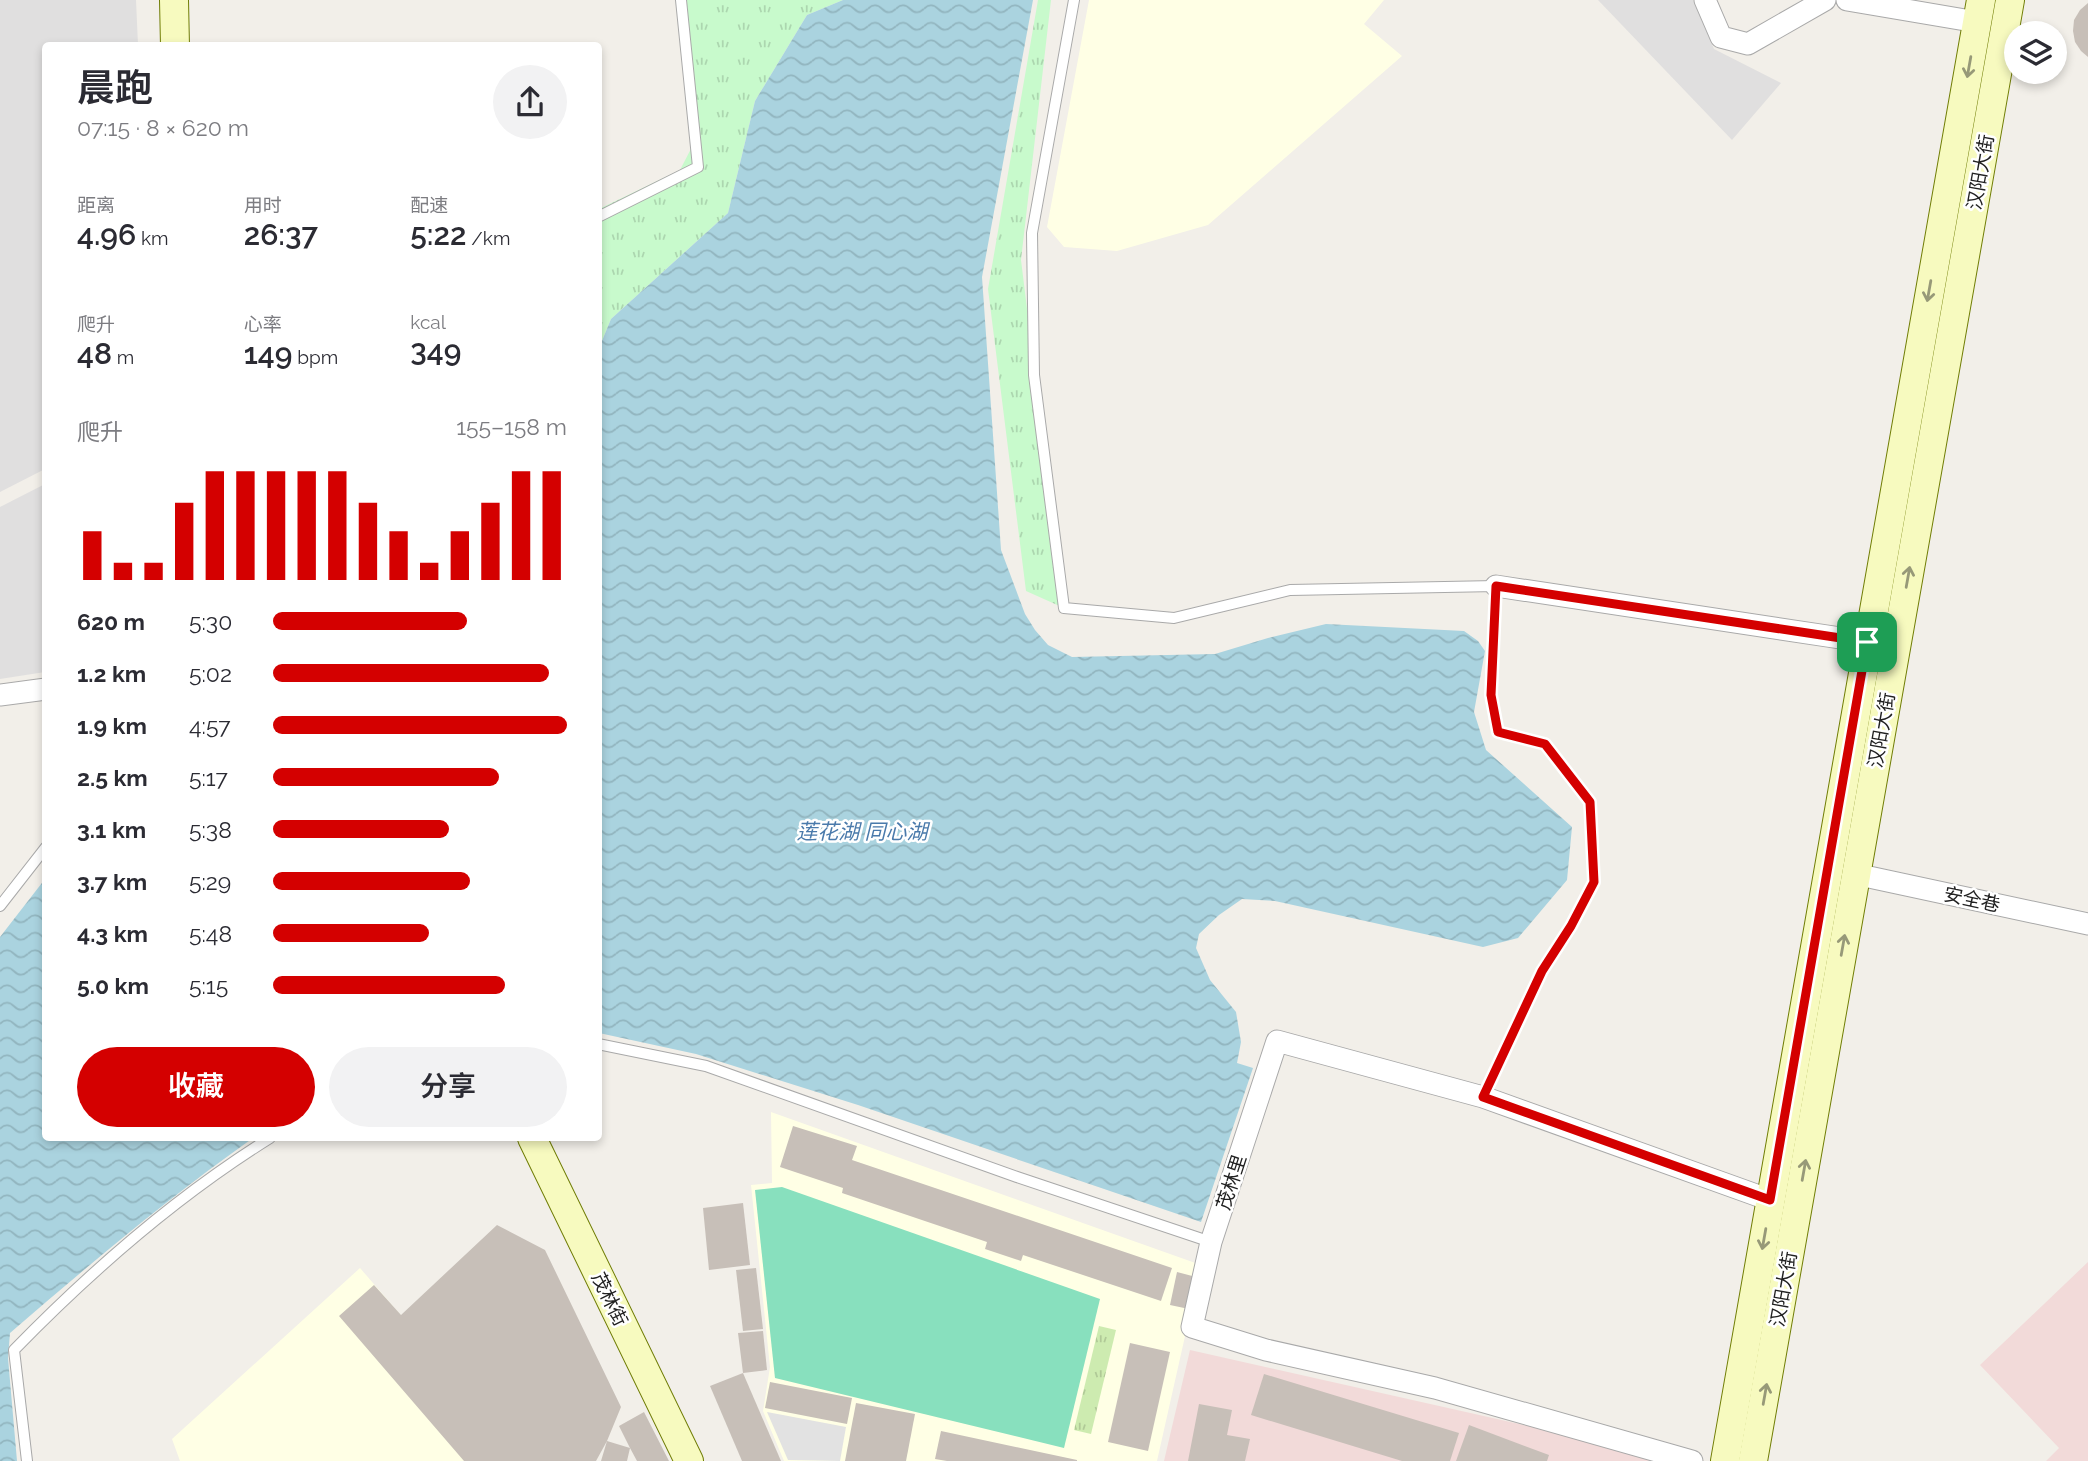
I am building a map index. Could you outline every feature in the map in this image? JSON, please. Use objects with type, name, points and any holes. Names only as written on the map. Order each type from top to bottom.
[{"type":"street","points":[[160,0],[161,42]]},
{"type":"street","points":[[174,0],[175,42]]},
{"type":"street","points":[[1706,0],[1721,37],[1748,44],[1825,0]]},
{"type":"street","points":[[1847,0],[1979,11]]},
{"type":"street","name":"汉阳大街","points":[[1753,1461],[2010,0]]},
{"type":"street","name":"汉阳大街","points":[[1725,1461],[1979,11]]},
{"type":"street","points":[[1496,586],[1867,642]]},
{"type":"street","points":[[0,695],[42,690]]},
{"type":"street","name":"安全巷","points":[[1855,874],[2088,924]]},
{"type":"street","name":"茂林里","points":[[1692,1461],[1435,1388],[1266,1350],[1192,1327],[1211,1242],[1277,1041],[1483,1097],[1770,1200]]},
{"type":"street","name":"茂林街","points":[[533,1141],[689,1461]]},
{"type":"lane","points":[[602,215],[698,167],[681,0]]},
{"type":"lane","points":[[1074,0],[1032,233],[1034,375],[1064,608],[1174,618],[1290,590],[1496,586],[1491,695],[1498,732],[1545,744],[1590,802],[1594,882],[1571,926],[1542,971],[1483,1097]]},
{"type":"lane","points":[[0,906],[42,852]]},
{"type":"lane","points":[[602,1045],[706,1066],[1017,1177],[1211,1242]]},
{"type":"lane","points":[[27,1461],[14,1350],[62,1300],[144,1231],[229,1164],[265,1141]]},
{"type":"shaded area","points":[[0,0],[136,0],[138,42],[42,42],[42,471],[0,492]]},
{"type":"shaded area","points":[[1089,0],[1384,0],[1364,24],[1402,56],[1208,225],[1117,251],[1064,247],[1047,227]]},
{"type":"shaded area","points":[[1598,0],[1693,0],[1714,49],[1781,83],[1732,140]]},
{"type":"shaded area","points":[[42,486],[42,672],[0,679],[0,507]]},
{"type":"shaded area","points":[[771,1112],[1201,1265],[1157,1461],[784,1461],[763,1411],[770,1367],[751,1185],[772,1183]]},
{"type":"shaded area","points":[[2088,1262],[2088,1461],[2046,1461],[2059,1448],[1980,1365]]},
{"type":"shaded area","points":[[360,1268],[527,1461],[180,1461],[172,1439]]},
{"type":"shaded area","points":[[1190,1350],[1684,1461],[1164,1461]]},
{"type":"shaded area","points":[[767,1412],[846,1427],[840,1461],[788,1460]]},
{"type":"green space","points":[[678,0],[843,0],[807,15],[755,101],[728,213],[611,319],[602,341],[602,208],[680,170],[695,141]]},
{"type":"green space","points":[[1038,0],[1051,0],[1021,260],[1064,608],[1026,591],[988,289]]},
{"type":"green space","points":[[782,1187],[1100,1299],[1064,1448],[775,1378],[755,1190]]},
{"type":"green space","points":[[1099,1326],[1116,1330],[1091,1434],[1074,1430]]},
{"type":"water","name":"莲花湖 同心湖","points":[[843,0],[1033,0],[982,277],[1001,550],[1025,614],[1048,645],[1072,657],[1215,654],[1326,624],[1464,631],[1478,641],[1485,651],[1474,712],[1486,750],[1572,827],[1567,880],[1518,938],[1483,947],[1275,901],[1242,899],[1219,915],[1199,934],[1196,948],[1210,980],[1236,1012],[1241,1042],[1237,1063],[1253,1068],[1201,1222],[858,1105],[696,1054],[602,1034],[602,341],[611,319],[728,213],[755,101],[807,15]]},
{"type":"water","points":[[42,883],[42,1141],[249,1141],[99,1257],[10,1333],[8,1358],[17,1461],[0,1461],[0,937]]},
{"type":"building","points":[[2088,3],[2088,57],[2075,42],[2073,31],[2074,20]]},
{"type":"building","points":[[793,1126],[857,1146],[852,1160],[1172,1268],[1161,1301],[1023,1255],[1021,1261],[985,1249],[987,1242],[842,1193],[843,1188],[780,1167]]},
{"type":"building","points":[[743,1203],[750,1265],[709,1270],[703,1208]]},
{"type":"building","points":[[497,1225],[545,1250],[621,1407],[596,1461],[464,1461],[339,1316],[374,1285],[401,1315]]},
{"type":"building","points":[[756,1268],[763,1329],[743,1331],[736,1270]]},
{"type":"building","points":[[1177,1272],[1196,1277],[1189,1309],[1170,1305]]},
{"type":"building","points":[[763,1331],[767,1370],[743,1373],[738,1333]]},
{"type":"building","points":[[1130,1343],[1170,1352],[1148,1451],[1108,1442]]},
{"type":"building","points":[[743,1373],[781,1461],[742,1461],[710,1386]]},
{"type":"building","points":[[1264,1374],[1459,1433],[1450,1461],[1402,1461],[1251,1415]]},
{"type":"building","points":[[770,1382],[852,1398],[847,1424],[765,1408]]},
{"type":"building","points":[[856,1403],[915,1414],[906,1461],[845,1461]]},
{"type":"building","points":[[1199,1404],[1232,1410],[1227,1435],[1250,1439],[1245,1461],[1188,1461]]},
{"type":"building","points":[[644,1412],[669,1461],[637,1461],[619,1426]]},
{"type":"building","points":[[1469,1425],[1549,1455],[1547,1461],[1456,1461]]},
{"type":"building","points":[[941,1431],[1077,1460],[1077,1461],[935,1459]]},
{"type":"building","points":[[607,1441],[630,1448],[627,1461],[601,1461]]},
{"type":"route","points":[[1496,586],[1867,642],[1770,1200],[1483,1097],[1542,971],[1571,926],[1594,882],[1590,802],[1545,744],[1498,732],[1491,695],[1496,586]]}]
